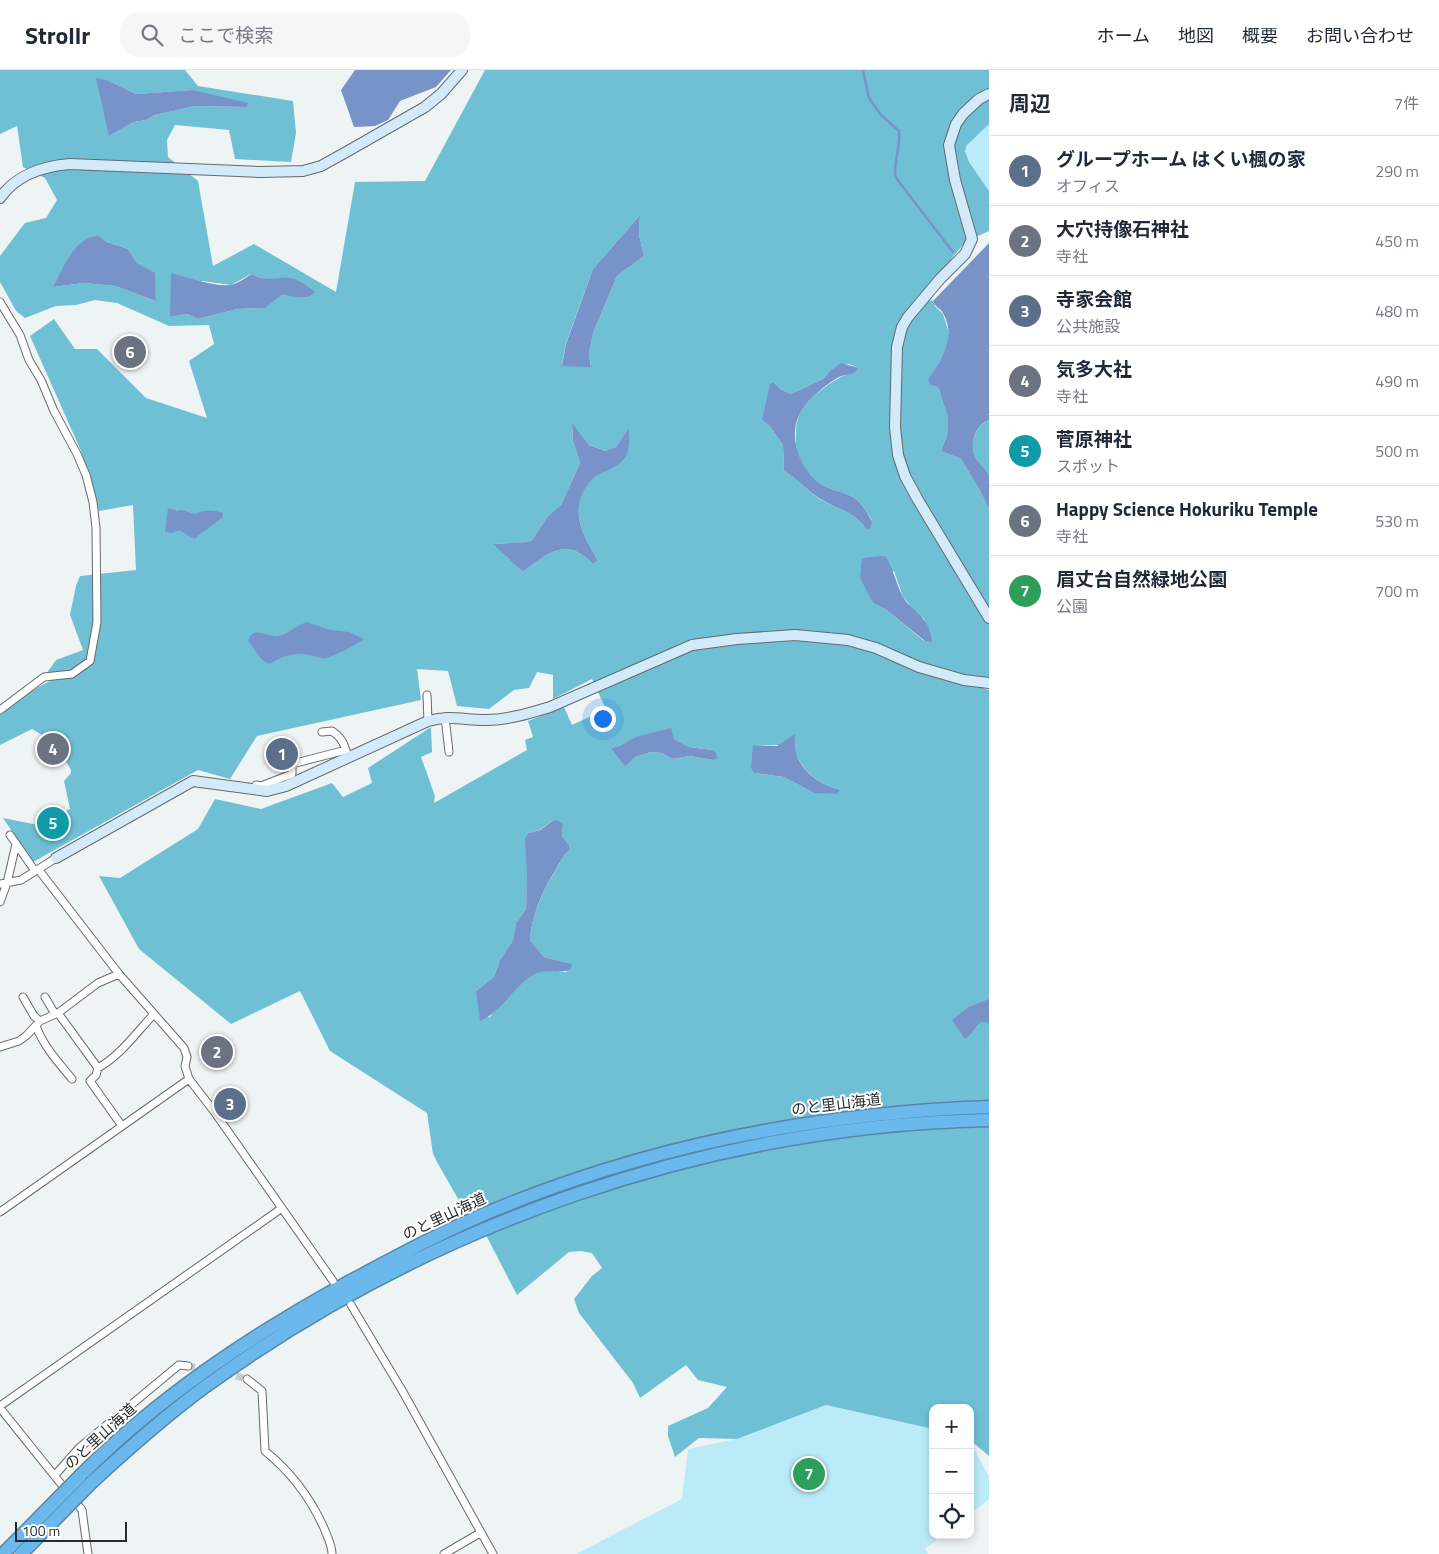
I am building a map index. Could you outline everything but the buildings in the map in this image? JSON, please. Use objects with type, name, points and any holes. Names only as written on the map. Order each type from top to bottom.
[{"type":"highway","name":"のと里山海道","points":[[3,1554],[111,1444],[197,1376],[266,1330],[389,1260],[493,1210],[561,1184],[626,1164],[694,1145],[766,1130],[874,1115],[989,1107]]},
{"type":"highway","name":"のと里山海道","points":[[21,1554],[92,1482],[142,1437],[207,1386],[327,1307],[442,1247],[565,1197],[698,1158],[769,1143],[876,1128],[989,1120]]},
{"type":"street","points":[[0,198],[12,185],[31,173],[53,166],[70,164],[260,172],[303,171],[320,166],[348,152],[425,107],[441,94],[462,70]]},
{"type":"street","points":[[989,94],[979,99],[956,124],[949,145],[955,180],[972,239],[966,254],[940,279],[902,326],[897,347],[896,427],[898,455],[906,476],[918,500],[989,618]]},
{"type":"street","points":[[0,302],[20,335],[29,360],[41,380],[54,411],[86,475],[94,502],[96,528],[97,622],[90,661],[72,674],[44,677],[0,710]]},
{"type":"street","points":[[3,884],[21,880],[56,858],[193,781],[267,791],[286,786],[347,754],[428,721],[445,717],[486,720],[531,713],[550,707],[692,645],[738,639],[795,635],[848,640],[876,648],[919,667],[964,680],[989,683]]},
{"type":"street","points":[[427,695],[428,721]]},
{"type":"street","points":[[445,717],[449,752]]},
{"type":"street","points":[[322,732],[332,731],[339,736],[344,743],[347,754]]},
{"type":"street","points":[[236,787],[248,785],[261,786],[292,774],[292,764],[347,754]]},
{"type":"street","points":[[10,835],[119,974],[184,1048],[187,1056],[184,1066],[189,1079],[334,1281]]},
{"type":"street","points":[[0,902],[3,884],[16,844]]},
{"type":"street","points":[[0,1047],[18,1041],[38,1024],[98,983],[119,974]]},
{"type":"street","points":[[23,997],[38,1024],[40,1036],[51,1055],[72,1079]]},
{"type":"street","points":[[45,997],[98,1068]]},
{"type":"street","points":[[122,1126],[90,1081],[96,1075],[98,1068],[121,1051],[154,1014]]},
{"type":"street","points":[[0,1212],[189,1079]]},
{"type":"street","points":[[88,1554],[82,1510],[0,1407],[282,1208]]},
{"type":"street","points":[[351,1305],[403,1392],[493,1554]]},
{"type":"street","points":[[55,1475],[79,1448],[180,1365],[188,1366]]},
{"type":"street","points":[[247,1379],[262,1391],[265,1451],[298,1484],[314,1506],[326,1532],[332,1554]]},
{"type":"street","points":[[444,1554],[480,1533]]},
{"type":"shaded area","points":[[0,70],[185,70],[198,86],[293,101],[296,133],[291,162],[235,159],[229,130],[175,125],[167,140],[168,157],[198,181],[213,266],[254,244],[336,292],[355,182],[425,181],[485,70],[989,70],[989,124],[967,145],[965,151],[969,162],[989,191],[989,231],[965,242],[920,298],[933,301],[943,314],[948,330],[949,340],[946,351],[938,364],[936,385],[948,415],[948,432],[941,451],[961,459],[989,509],[989,677],[983,688],[989,690],[989,1456],[974,1443],[974,1404],[929,1404],[929,1428],[826,1405],[737,1439],[699,1438],[675,1457],[668,1436],[668,1426],[708,1408],[727,1387],[698,1380],[686,1365],[640,1398],[633,1383],[579,1313],[574,1299],[592,1276],[602,1268],[592,1253],[581,1251],[569,1252],[517,1295],[473,1210],[461,1204],[433,1154],[427,1113],[330,1051],[300,991],[231,1024],[139,949],[99,876],[120,878],[198,829],[215,799],[261,809],[332,783],[343,797],[372,783],[368,768],[431,727],[432,752],[421,757],[435,796],[434,803],[527,750],[525,740],[533,737],[528,721],[564,707],[572,725],[606,709],[592,679],[553,699],[553,675],[537,672],[529,688],[514,690],[489,709],[457,706],[448,671],[417,669],[421,700],[257,736],[230,779],[198,770],[33,862],[3,818],[38,825],[70,809],[64,781],[71,773],[71,770],[49,732],[42,735],[32,729],[0,745],[0,714],[31,691],[54,679],[44,677],[56,660],[83,650],[70,615],[80,576],[136,570],[133,505],[99,511],[81,451],[30,336],[54,319],[75,349],[97,349],[146,398],[207,418],[189,361],[214,344],[209,325],[169,326],[117,303],[95,300],[76,305],[56,306],[25,318],[16,311],[0,282],[0,256],[25,223],[46,218],[57,200],[45,178],[23,167],[17,126],[0,134]],"holes":[[[109,81],[136,94],[193,90],[246,107],[195,106],[134,122],[109,136]],[[640,215],[639,235],[644,256],[617,276],[593,333],[589,354],[591,366],[562,365],[566,343],[593,269]],[[98,237],[128,249],[137,263],[154,273],[156,301],[115,286],[84,283],[53,287]],[[251,274],[265,279],[290,278],[305,297],[282,295],[264,308],[237,309],[198,319],[187,314],[170,317],[202,281],[231,285]],[[848,364],[859,368],[829,384],[805,405],[797,422],[796,449],[800,460],[814,479],[826,487],[853,497],[862,505],[872,520],[867,530],[857,518],[821,500],[784,471],[783,445],[769,425],[770,384],[773,382],[782,390],[791,394],[823,379],[830,371]],[[572,424],[589,445],[607,451],[616,447],[629,429],[624,460],[593,478],[580,498],[578,508],[582,530],[598,561],[593,564],[584,556],[574,551],[566,549],[557,550],[540,559],[523,572],[494,544],[532,540],[548,516],[561,505],[580,463],[573,441]],[[894,571],[903,597],[924,619],[930,632],[924,641],[885,609],[873,603],[864,583]],[[674,739],[689,747],[712,750],[713,760],[690,756],[673,759],[662,753],[651,752],[635,757],[611,748]],[[753,745],[794,745],[796,754],[810,774],[816,779],[840,790],[814,793],[784,777],[754,773]],[[554,820],[563,825],[562,836],[569,845],[570,850],[565,854],[542,895],[534,916],[530,940],[544,957],[571,964],[566,972],[541,971],[532,974],[512,991],[489,1018],[476,991],[494,977],[500,960],[513,940],[516,923],[526,909],[529,833],[539,830]]]},
{"type":"shaded area","points":[[355,70],[451,70],[436,87],[400,101],[388,120],[375,126],[354,127],[341,90]]},
{"type":"shaded area","points":[[96,78],[109,81],[136,94],[193,90],[248,103],[247,107],[195,106],[155,115],[146,120],[134,122],[109,136]]},
{"type":"shaded area","points":[[989,124],[989,191],[969,163],[966,151],[971,140]]},
{"type":"shaded area","points":[[640,215],[639,235],[644,256],[617,276],[593,333],[589,354],[591,367],[562,366],[566,344],[593,269]]},
{"type":"shaded area","points":[[98,236],[107,242],[128,249],[137,263],[155,273],[156,301],[115,286],[84,283],[53,287],[65,263],[76,248],[82,242]]},
{"type":"shaded area","points":[[989,243],[989,420],[978,429],[973,449],[975,457],[989,477],[989,509],[961,459],[941,451],[948,432],[948,416],[939,389],[931,385],[928,380],[942,357],[948,340],[947,322],[943,313],[933,301]]},
{"type":"shaded area","points":[[171,273],[217,285],[230,285],[252,274],[266,279],[291,278],[315,292],[304,297],[282,295],[265,308],[237,309],[198,319],[187,314],[170,317]]},
{"type":"shaded area","points":[[841,363],[859,368],[834,380],[809,401],[798,419],[795,428],[795,438],[800,458],[811,476],[822,485],[853,497],[862,505],[872,521],[870,528],[867,530],[857,518],[817,497],[784,471],[783,445],[769,425],[762,420],[770,384],[773,382],[782,390],[791,394],[823,379]]},
{"type":"shaded area","points":[[989,420],[989,478],[975,457],[973,444],[978,429]]},
{"type":"shaded area","points":[[572,423],[589,445],[606,451],[616,447],[629,428],[628,448],[625,458],[619,464],[591,480],[584,490],[580,501],[579,519],[585,536],[598,561],[593,564],[584,556],[574,551],[566,549],[557,550],[540,559],[523,572],[493,544],[532,540],[548,516],[561,505],[580,463],[573,441]]},
{"type":"shaded area","points":[[168,508],[177,511],[184,510],[194,514],[215,511],[223,513],[223,517],[194,539],[179,530],[173,533],[165,532]]},
{"type":"shaded area","points":[[883,556],[889,562],[903,597],[927,625],[932,642],[925,641],[885,609],[873,603],[860,578],[862,558]]},
{"type":"shaded area","points":[[307,622],[330,630],[349,632],[364,639],[346,650],[326,658],[294,654],[284,656],[270,664],[262,660],[248,641],[257,632],[278,636]]},
{"type":"shaded area","points":[[671,728],[674,739],[689,747],[712,750],[718,758],[713,760],[690,756],[673,759],[662,753],[651,752],[635,757],[625,766],[611,748],[622,745],[636,737]]},
{"type":"shaded area","points":[[795,734],[795,745],[800,763],[813,777],[830,787],[840,790],[837,794],[814,793],[784,777],[754,773],[751,768],[753,745],[777,746]]},
{"type":"shaded area","points":[[554,820],[559,821],[563,825],[562,836],[569,845],[570,850],[565,854],[542,895],[534,916],[530,940],[544,957],[572,964],[571,969],[542,972],[533,975],[519,986],[501,1006],[480,1021],[476,991],[494,977],[500,960],[513,940],[516,923],[526,909],[525,838],[529,833],[540,830]]},
{"type":"shaded area","points":[[989,999],[989,1023],[981,1022],[965,1039],[952,1020],[969,1007]]},
{"type":"shaded area","points":[[826,1405],[929,1428],[929,1539],[938,1539],[925,1549],[928,1554],[576,1554],[682,1499],[688,1449],[737,1439]]},
{"type":"shaded area","points":[[974,1449],[989,1476],[989,1499],[974,1511]]},
{"type":"waterway","points":[[863,70],[869,98],[881,115],[899,131],[895,168],[896,178],[953,252]]},
{"type":"tunnel","points":[[188,1366],[208,1370]]},
{"type":"tunnel","points":[[226,1373],[247,1379]]},
{"type":"place","name":"Happy Science Hokuriku Temple","points":[[130,352]]},
{"type":"place","name":"気多大社","points":[[53,749]]},
{"type":"place","name":"グループホーム はくい楓の家","points":[[282,754]]},
{"type":"place","name":"菅原神社","points":[[53,823]]},
{"type":"place","name":"大穴持像石神社","points":[[217,1052]]},
{"type":"place","name":"寺家会館","points":[[230,1104]]},
{"type":"place","name":"眉丈台自然緑地公園","points":[[809,1474]]}]
